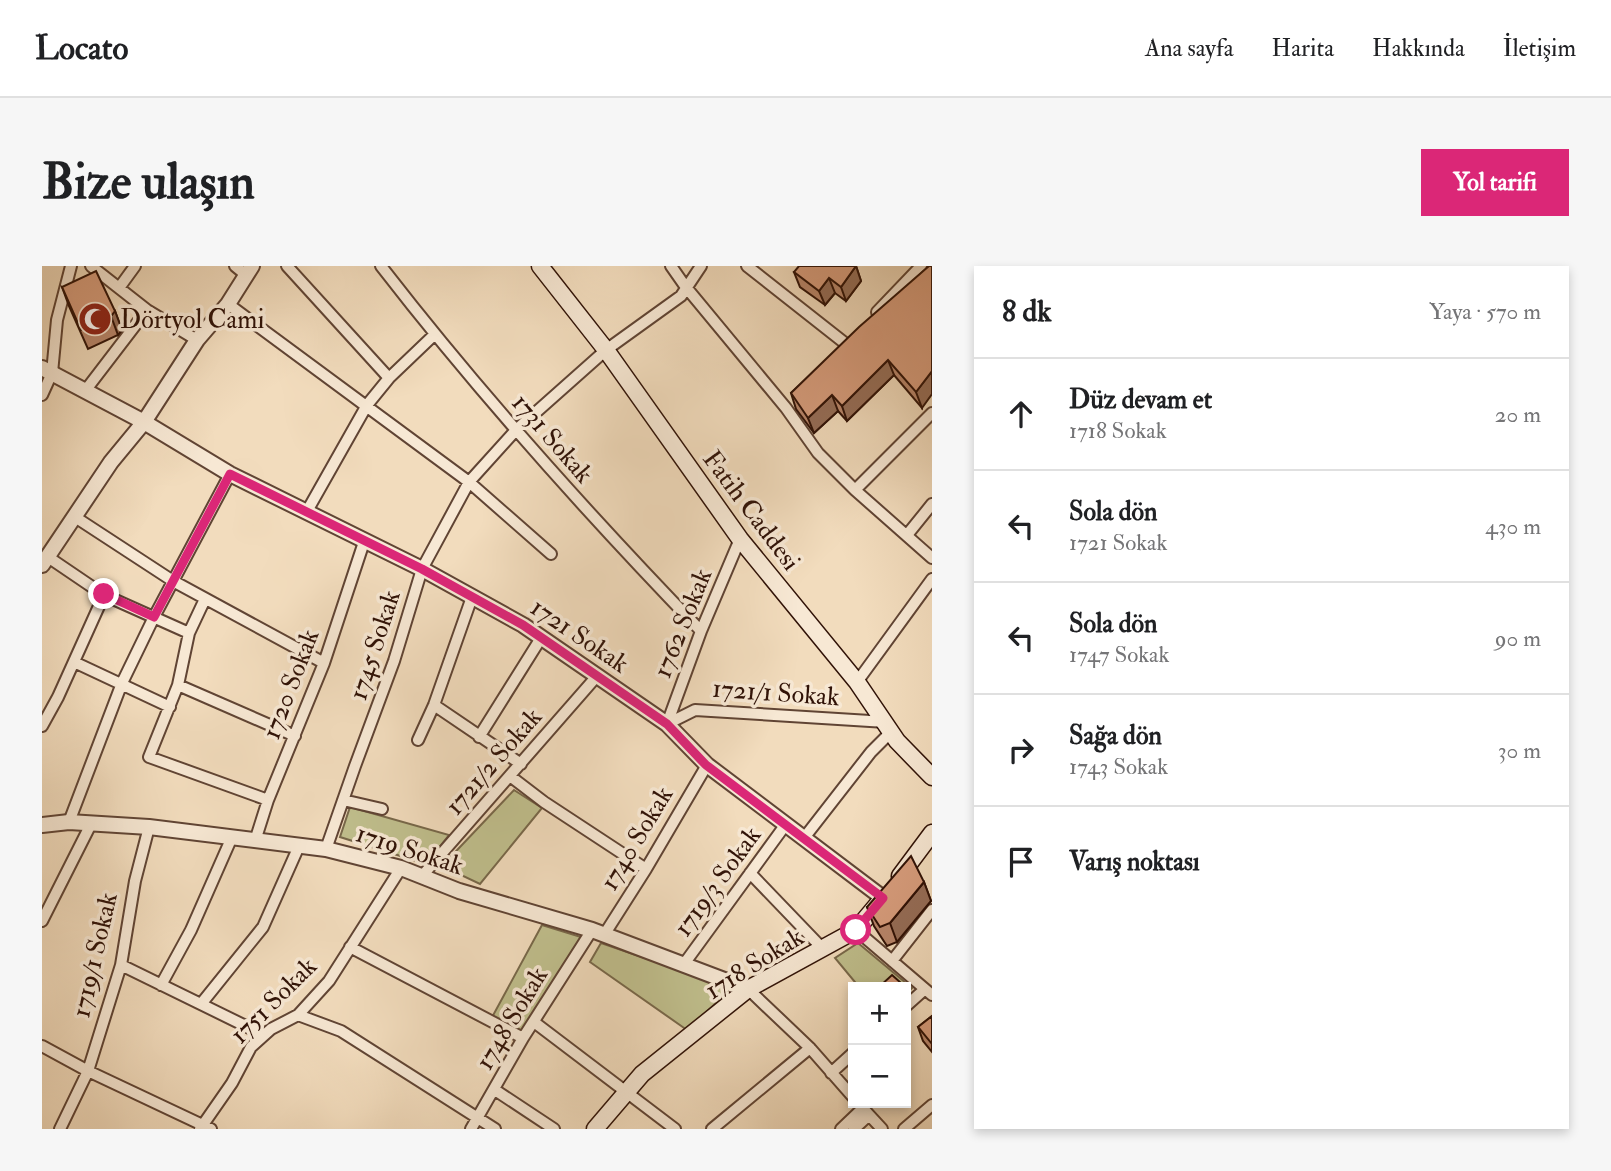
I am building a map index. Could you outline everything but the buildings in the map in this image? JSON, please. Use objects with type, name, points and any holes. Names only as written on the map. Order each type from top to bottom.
[{"type":"main road","name":"Fatih Caddesi","points":[[540,266],[606,350],[740,539],[856,682],[897,741],[932,777]]},
{"type":"main road","name":"1718 Sokak","points":[[596,1129],[642,1074],[748,989],[856,930],[930,839]]},
{"type":"street","points":[[42,395],[71,266]]},
{"type":"street","points":[[91,266],[147,310],[197,340]]},
{"type":"street","points":[[119,288],[135,266]]},
{"type":"street","points":[[287,266],[389,378]]},
{"type":"street","name":"1731 Sokak","points":[[381,266],[434,335],[516,430],[605,531],[701,631]]},
{"type":"street","points":[[671,266],[786,408],[818,453],[855,490],[932,558]]},
{"type":"street","name":"1745 Sokak","points":[[326,849],[394,661],[422,569],[469,482],[516,430],[606,350],[681,296],[685,286],[701,266]]},
{"type":"street","points":[[747,266],[846,344]]},
{"type":"street","points":[[865,325],[921,266]]},
{"type":"street","points":[[189,633],[104,594],[45,561],[111,462],[144,422],[197,340],[228,304],[244,269]]},
{"type":"street","points":[[228,304],[469,482],[551,554]]},
{"type":"street","points":[[85,391],[147,310]]},
{"type":"street","points":[[838,353],[856,334]]},
{"type":"street","points":[[306,513],[367,405],[389,378],[434,335]]},
{"type":"street","name":"1721 Sokak","points":[[47,371],[144,422],[230,474],[422,569],[541,638],[667,724],[706,765],[883,898]]},
{"type":"street","points":[[786,408],[794,398]]},
{"type":"street","points":[[855,490],[932,413]]},
{"type":"street","points":[[69,822],[122,683],[230,474]]},
{"type":"street","points":[[906,534],[932,504]]},
{"type":"street","points":[[75,517],[173,581],[324,663]]},
{"type":"street","name":"1762 Sokak","points":[[667,724],[701,631],[740,539]]},
{"type":"street","name":"1720 Sokak","points":[[255,841],[268,800],[324,663],[364,542]]},
{"type":"street","points":[[856,682],[932,579]]},
{"type":"street","points":[[42,726],[104,594]]},
{"type":"street","points":[[418,740],[434,705],[472,597]]},
{"type":"street","points":[[205,599],[189,633],[178,685],[149,757],[268,800]]},
{"type":"street","points":[[479,737],[541,638]]},
{"type":"street","points":[[74,662],[170,707]]},
{"type":"street","name":"1721/2 Sokak","points":[[422,876],[597,676]]},
{"type":"street","points":[[178,685],[295,736]]},
{"type":"street","points":[[434,705],[521,764]]},
{"type":"street","name":"1721/1 Sokak","points":[[667,724],[695,710],[888,727]]},
{"type":"street","name":"1719/3 Sokak","points":[[804,838],[888,727]]},
{"type":"street","name":"1740 Sokak","points":[[598,933],[646,869],[706,765]]},
{"type":"street","points":[[510,776],[544,802],[646,869]]},
{"type":"street","points":[[343,800],[382,809]]},
{"type":"street","name":"1719 Sokak","points":[[42,825],[69,822],[149,827],[326,849],[401,868],[459,891],[598,933],[748,989]]},
{"type":"street","points":[[42,922],[91,824]]},
{"type":"street","name":"1719/3 Sokak","points":[[684,964],[786,824]]},
{"type":"street","name":"1719/1 Sokak","points":[[60,1129],[88,1071],[121,965],[135,881],[149,827]]},
{"type":"street","points":[[161,985],[191,930],[232,838]]},
{"type":"street","points":[[201,1004],[263,927],[299,846]]},
{"type":"street","name":"1751 Sokak","points":[[204,1128],[251,1047],[264,1035],[298,1015],[329,981],[401,868]]},
{"type":"street","points":[[750,873],[823,949]]},
{"type":"street","points":[[892,961],[932,909]]},
{"type":"street","points":[[856,930],[929,992],[911,1003]]},
{"type":"street","name":"1748 Sokak","points":[[471,1129],[523,1038],[598,933]]},
{"type":"street","points":[[350,947],[523,1038]]},
{"type":"street","points":[[121,965],[264,1035]]},
{"type":"street","points":[[748,989],[810,1048],[848,1092]]},
{"type":"street","points":[[298,1015],[341,1031],[495,1129]]},
{"type":"street","points":[[534,1022],[675,1129]]},
{"type":"street","points":[[42,1046],[204,1128]]},
{"type":"street","points":[[712,1129],[810,1048]]},
{"type":"street","points":[[831,1073],[848,1058]]},
{"type":"street","points":[[495,1090],[554,1129]]},
{"type":"street","points":[[904,1129],[932,1105]]},
{"type":"street","points":[[841,1129],[863,1108]]},
{"type":"street","points":[[854,1129],[863,1108]]},
{"type":"street","points":[[863,1108],[882,1129]]},
{"type":"shaded area","points":[[514,790],[542,808],[480,884],[442,866]]},
{"type":"shaded area","points":[[350,807],[449,835],[426,864],[340,837]]},
{"type":"shaded area","points":[[542,925],[581,937],[521,1032],[490,1021]]},
{"type":"shaded area","points":[[601,943],[732,988],[687,1030],[590,962]]},
{"type":"shaded area","points":[[858,943],[905,982],[855,982],[835,958]]},
{"type":"place","name":"Dörtyol Cami","points":[[95,319]]},
{"type":"route","points":[[104,594],[154,617],[230,474],[422,569],[523,625],[667,724],[706,765],[883,898],[856,930]]}]
